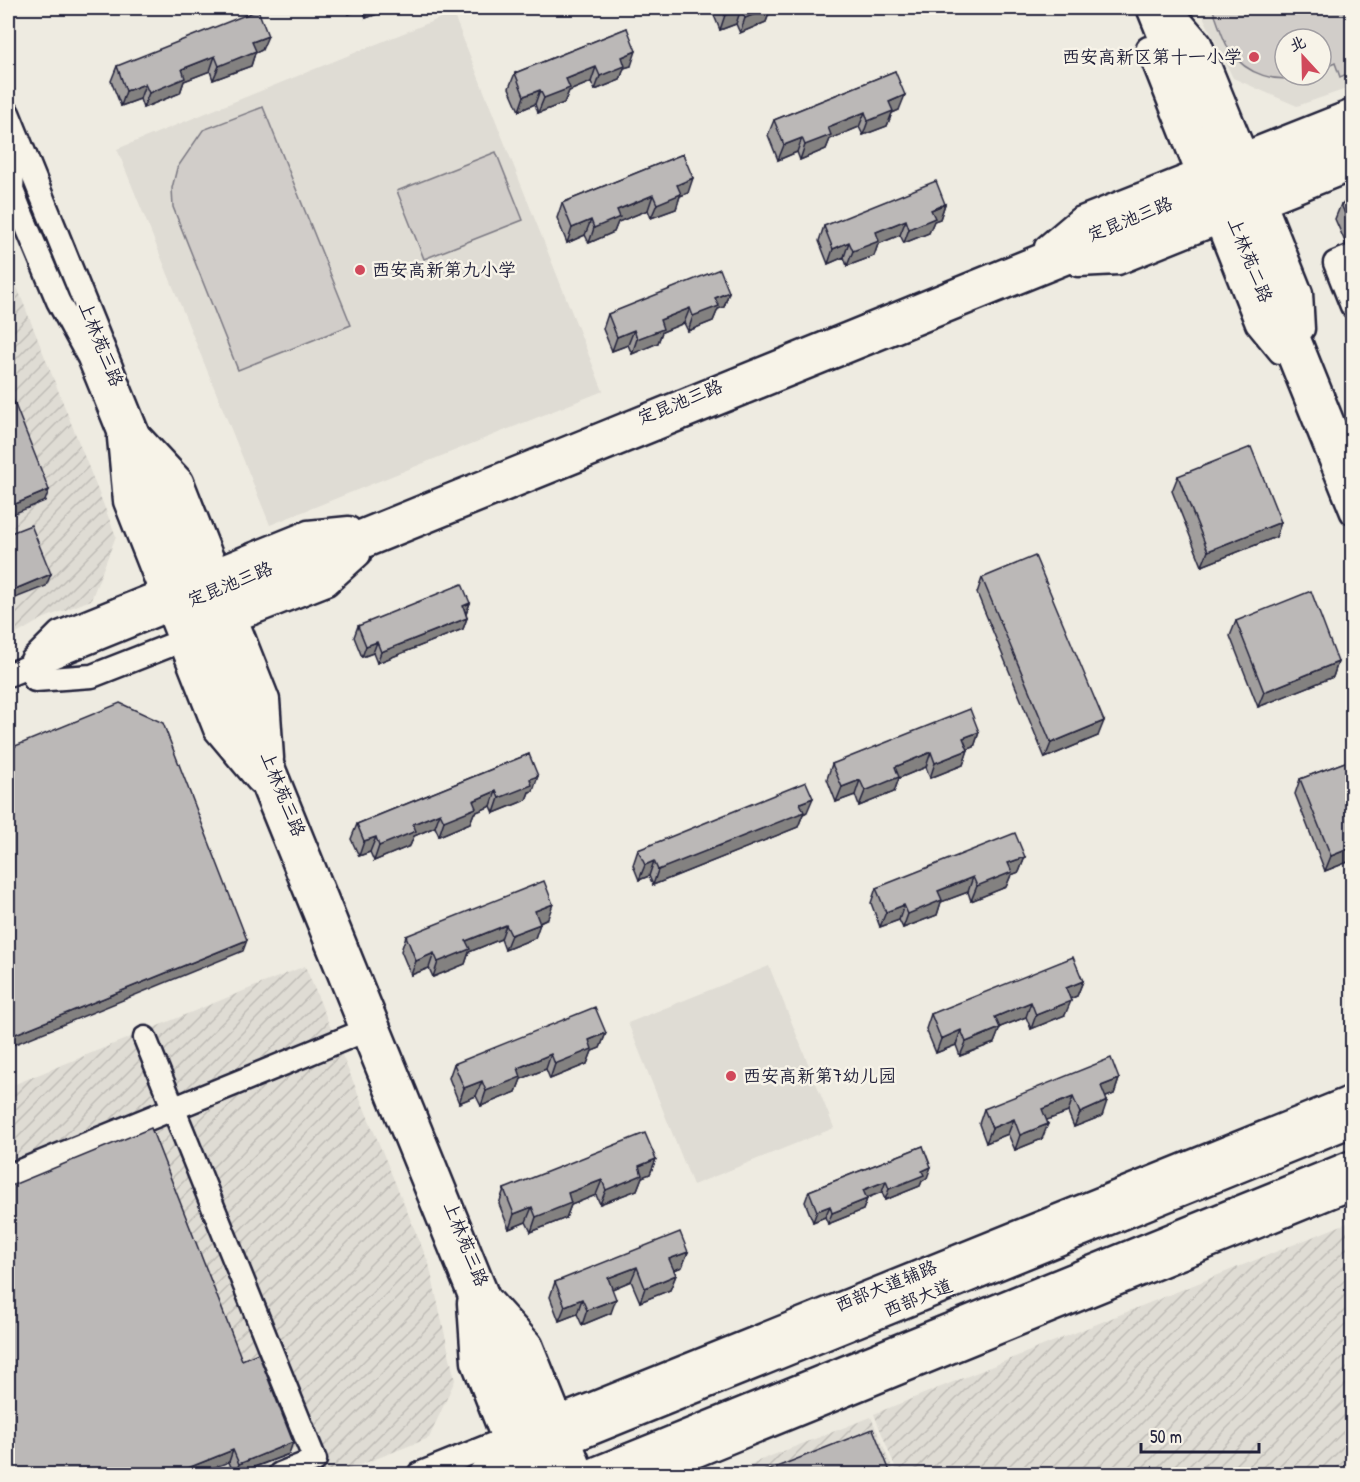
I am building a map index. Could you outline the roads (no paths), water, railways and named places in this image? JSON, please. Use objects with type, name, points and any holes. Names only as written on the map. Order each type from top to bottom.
[{"type":"main road","points":[[130,438],[128,501],[265,700],[265,769]]},
{"type":"main road","points":[[130,438],[180,482],[218,729],[265,769]]},
{"type":"main road","name":"西部大道","points":[[483,1474],[535,1447],[1353,1122]]},
{"type":"main road","points":[[590,1474],[1353,1165]]},
{"type":"main road","points":[[481,1303],[476,1362],[535,1447],[580,1474]]},
{"type":"main road","points":[[481,1303],[528,1345],[535,1447]]},
{"type":"street","name":"上林苑二路","points":[[1158,8],[1230,188],[1295,371],[1353,513]]},
{"type":"street","points":[[1158,8],[1200,43],[1230,188]]},
{"type":"street","points":[[1230,188],[1353,111]]},
{"type":"street","name":"上林苑三路","points":[[8,113],[15,183],[58,301],[130,438]]},
{"type":"street","name":"定昆池三路","points":[[8,691],[22,674],[1058,266],[1353,129]]},
{"type":"street","name":"定昆池三路","points":[[372,535],[1029,261],[1230,188],[1353,147]]},
{"type":"street","points":[[1230,188],[1353,169]]},
{"type":"street","name":"上林苑三路","points":[[15,183],[130,438]]},
{"type":"street","name":"上林苑二路","points":[[1230,188],[1304,348],[1353,470]]},
{"type":"street","points":[[1353,256],[1335,263],[1353,306]]},
{"type":"street","points":[[22,674],[59,633],[198,605],[327,584],[372,535]]},
{"type":"street","name":"上林苑三路","points":[[265,769],[481,1303]]},
{"type":"street","points":[[8,1176],[370,1029]]},
{"type":"street","points":[[145,1038],[315,1460],[279,1474]]},
{"type":"street","name":"西部大道辅路","points":[[419,1474],[535,1447],[1353,1097]]},
{"type":"street","points":[[651,1474],[1353,1188]]},
{"type":"street","points":[[535,1447],[560,1474]]},
{"type":"place","name":"西安高新区第十一小学","points":[[1254,57]]},
{"type":"place","name":"西安高新第九小学","points":[[360,270]]},
{"type":"place","name":"西安高新第7幼儿园","points":[[731,1076]]}]
